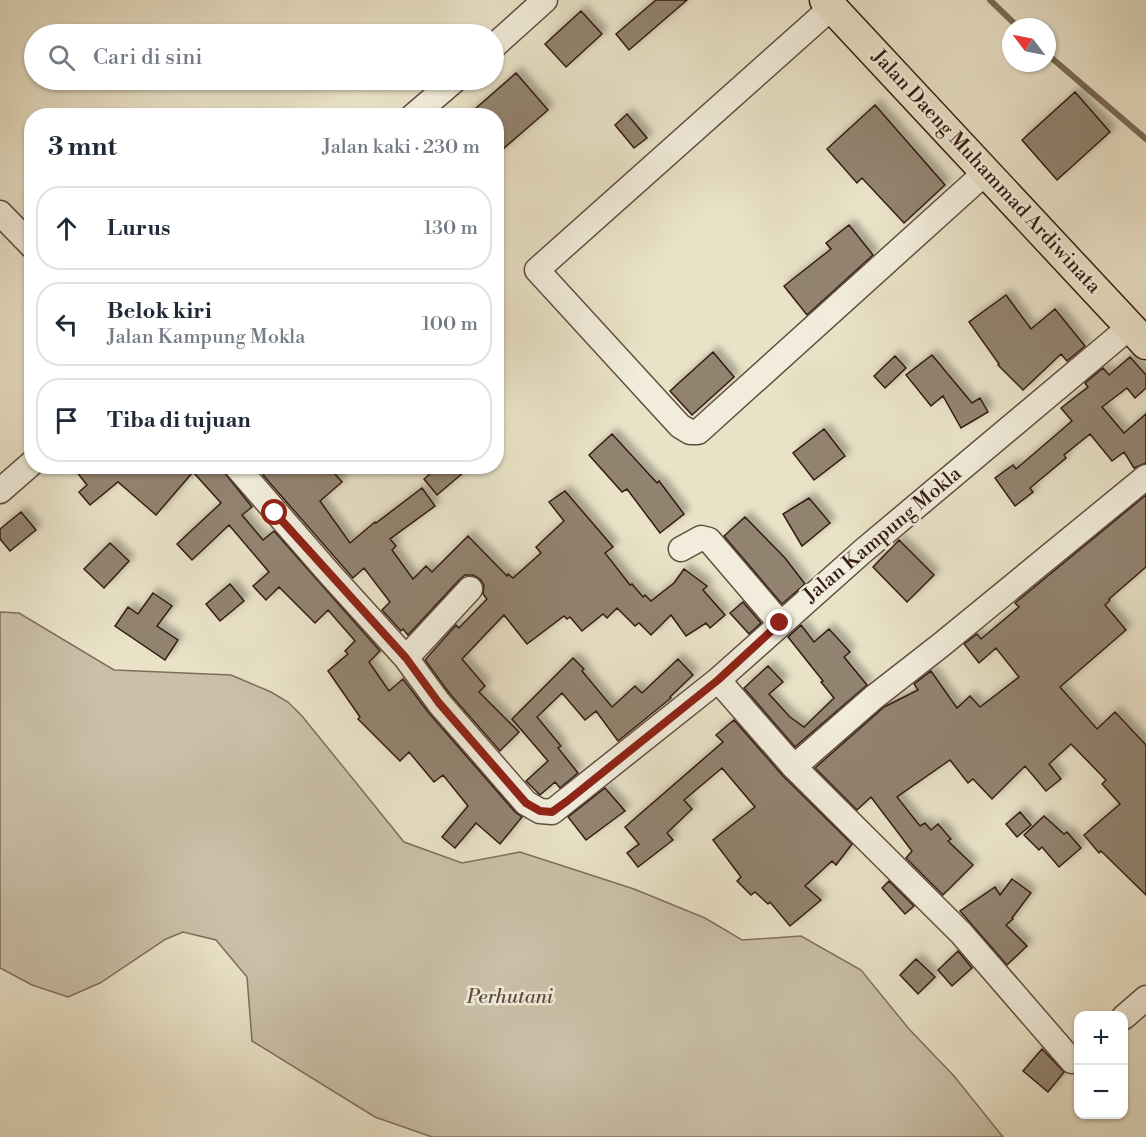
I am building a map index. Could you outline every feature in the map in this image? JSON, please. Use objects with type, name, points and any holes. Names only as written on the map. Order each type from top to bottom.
[{"type":"main road","name":"Jalan Daeng Muhammad Ardiwinata","points":[[829,4],[1138,335]]},
{"type":"street","points":[[504,37],[545,0]]},
{"type":"street","points":[[829,4],[537,270],[680,426],[690,432],[698,432],[986,172]]},
{"type":"street","points":[[422,108],[443,90]]},
{"type":"street","points":[[0,213],[24,238]]},
{"type":"street","name":"Jalan Kampung Mokla","points":[[406,658],[439,703],[526,803],[540,811],[552,812],[718,680],[863,551],[1138,335]]},
{"type":"street","points":[[0,491],[24,470]]},
{"type":"street","points":[[248,474],[329,573],[406,658],[470,589]]},
{"type":"street","points":[[794,767],[873,698],[1146,477]]},
{"type":"street","points":[[681,549],[701,538],[709,540],[780,623]]},
{"type":"street","points":[[718,680],[794,767],[962,933],[1072,1061],[1074,1059]]},
{"type":"street","points":[[1128,1014],[1146,998]]},
{"type":"green space","name":"Perhutani","points":[[0,612],[19,613],[114,670],[231,675],[271,692],[288,702],[302,716],[404,842],[462,863],[520,852],[634,889],[705,918],[742,940],[801,936],[861,970],[909,1029],[954,1076],[1003,1137],[432,1137],[375,1117],[252,1041],[247,977],[216,940],[183,932],[166,939],[100,983],[68,997],[32,985],[0,968]]},
{"type":"building","points":[[656,0],[687,0],[629,50],[616,34]]},
{"type":"building","points":[[581,11],[602,34],[566,67],[545,44]]},
{"type":"building","points":[[516,73],[548,110],[504,148],[504,108],[476,108],[497,90],[504,90],[504,84]]},
{"type":"building","points":[[1075,92],[1110,132],[1057,180],[1022,140]]},
{"type":"building","points":[[875,105],[945,185],[904,223],[862,178],[857,183],[827,149]]},
{"type":"building","points":[[627,114],[647,138],[634,148],[615,125]]},
{"type":"building","points":[[849,225],[873,255],[807,315],[784,286],[831,249],[826,243]]},
{"type":"building","points":[[1006,295],[1031,329],[1055,309],[1085,346],[1067,361],[1061,354],[1023,390],[998,365],[969,322]]},
{"type":"building","points":[[713,352],[734,377],[692,415],[670,391]]},
{"type":"building","points":[[932,355],[972,403],[980,398],[988,412],[961,428],[943,396],[931,406],[906,375]]},
{"type":"building","points":[[895,356],[906,368],[885,388],[874,376]]},
{"type":"building","points":[[1130,357],[1146,375],[1146,388],[1135,398],[1127,388],[1102,407],[1124,433],[1146,414],[1146,463],[1134,468],[1124,452],[1112,461],[1090,434],[1064,455],[1066,458],[1030,488],[1033,492],[1015,506],[995,478],[1013,465],[1016,469],[1072,421],[1061,408],[1088,387],[1085,383],[1103,368],[1109,375]]},
{"type":"building","points":[[824,429],[845,456],[814,480],[793,453]]},
{"type":"building","points":[[612,434],[657,483],[659,481],[684,514],[660,533],[627,489],[622,492],[589,455]]},
{"type":"building","points":[[78,474],[191,474],[156,515],[118,482],[90,505],[79,492],[87,485]]},
{"type":"building","points":[[195,474],[225,474],[252,507],[242,515],[263,540],[274,531],[380,651],[369,662],[389,691],[403,679],[428,712],[515,812],[522,817],[500,844],[476,823],[455,848],[442,837],[468,806],[443,775],[434,782],[409,752],[400,761],[358,719],[360,717],[328,671],[348,654],[345,651],[355,641],[328,610],[315,623],[279,587],[266,600],[253,586],[269,572],[229,525],[192,560],[177,544],[221,503]]},
{"type":"building","points":[[335,474],[342,482],[320,501],[350,543],[422,488],[435,506],[390,539],[396,546],[392,550],[413,579],[426,566],[432,572],[468,536],[507,576],[508,574],[513,578],[541,553],[536,547],[564,521],[549,502],[565,491],[613,547],[605,553],[630,585],[632,584],[643,597],[645,595],[651,601],[674,583],[684,569],[707,586],[703,590],[725,615],[710,628],[706,623],[686,636],[671,615],[651,635],[639,623],[635,626],[617,608],[607,618],[603,614],[582,631],[570,617],[567,619],[564,616],[527,644],[504,615],[462,659],[485,686],[479,692],[519,732],[500,751],[450,694],[425,660],[456,625],[459,628],[487,599],[483,594],[484,585],[480,579],[473,575],[465,575],[408,635],[403,629],[401,631],[382,610],[390,602],[364,568],[353,578],[263,475]]},
{"type":"building","points":[[430,474],[462,474],[437,495],[424,479]]},
{"type":"building","points":[[1146,495],[1146,567],[1105,605],[1126,630],[1060,687],[1097,729],[1115,712],[1146,745],[1146,895],[1101,851],[1099,853],[1084,835],[1120,804],[1102,784],[1106,780],[1071,744],[1049,764],[1061,779],[1046,791],[1025,766],[992,799],[973,779],[968,783],[950,760],[897,797],[920,826],[925,823],[931,830],[938,824],[951,839],[948,841],[973,865],[943,895],[906,858],[912,851],[871,797],[857,810],[815,768],[884,707],[918,690],[914,684],[931,671],[957,708],[970,696],[980,707],[1019,677],[996,648],[979,663],[964,644],[977,634],[981,639],[1019,607],[1015,603]]},
{"type":"building","points":[[809,498],[830,523],[802,546],[783,514]]},
{"type":"building","points":[[21,512],[36,530],[10,551],[0,539],[0,529]]},
{"type":"building","points":[[745,517],[785,558],[805,584],[782,604],[724,536]]},
{"type":"building","points":[[899,540],[934,575],[907,602],[873,567]]},
{"type":"building","points":[[110,543],[129,561],[104,588],[84,569]]},
{"type":"building","points":[[230,584],[244,601],[220,621],[206,604]]},
{"type":"building","points":[[153,593],[172,606],[157,626],[178,640],[165,660],[115,626],[128,607],[138,614]]},
{"type":"building","points":[[743,602],[761,623],[749,634],[730,613]]},
{"type":"building","points":[[801,625],[814,642],[829,629],[850,652],[844,657],[867,685],[795,747],[744,688],[768,666],[783,682],[769,694],[790,717],[804,727],[834,698],[788,637]]},
{"type":"building","points":[[573,658],[612,707],[635,686],[642,693],[678,659],[693,675],[671,698],[618,741],[596,711],[585,720],[562,693],[537,717],[561,746],[558,748],[578,773],[560,788],[555,782],[540,795],[526,781],[548,761],[512,719]]},
{"type":"building","points":[[734,720],[783,776],[852,844],[836,865],[832,861],[805,886],[821,900],[790,926],[770,902],[768,904],[755,892],[751,895],[737,881],[741,877],[713,840],[755,807],[722,768],[684,800],[692,809],[667,833],[673,840],[638,867],[627,853],[639,844],[625,827],[723,742],[716,735]]},
{"type":"building","points":[[605,788],[625,811],[586,840],[568,817]]},
{"type":"building","points":[[1020,812],[1031,825],[1017,837],[1006,824]]},
{"type":"building","points":[[1044,816],[1064,834],[1067,832],[1081,848],[1059,867],[1042,847],[1039,850],[1024,835]]},
{"type":"building","points":[[1012,879],[1031,893],[1013,919],[1006,925],[1027,946],[1007,965],[960,911],[995,887],[1000,895]]},
{"type":"building","points":[[889,881],[914,906],[905,914],[882,888]]},
{"type":"building","points":[[958,951],[972,968],[952,986],[938,970]]},
{"type":"building","points":[[916,959],[935,977],[918,994],[900,975]]},
{"type":"building","points":[[1042,1049],[1064,1072],[1048,1092],[1023,1071]]},
{"type":"waterway","points":[[990,0],[1009,18]]},
{"type":"waterway","points":[[1056,62],[1146,139]]},
{"type":"route","points":[[275,513],[406,658],[439,703],[526,803],[540,811],[552,812],[566,802],[718,680],[780,623]]}]
